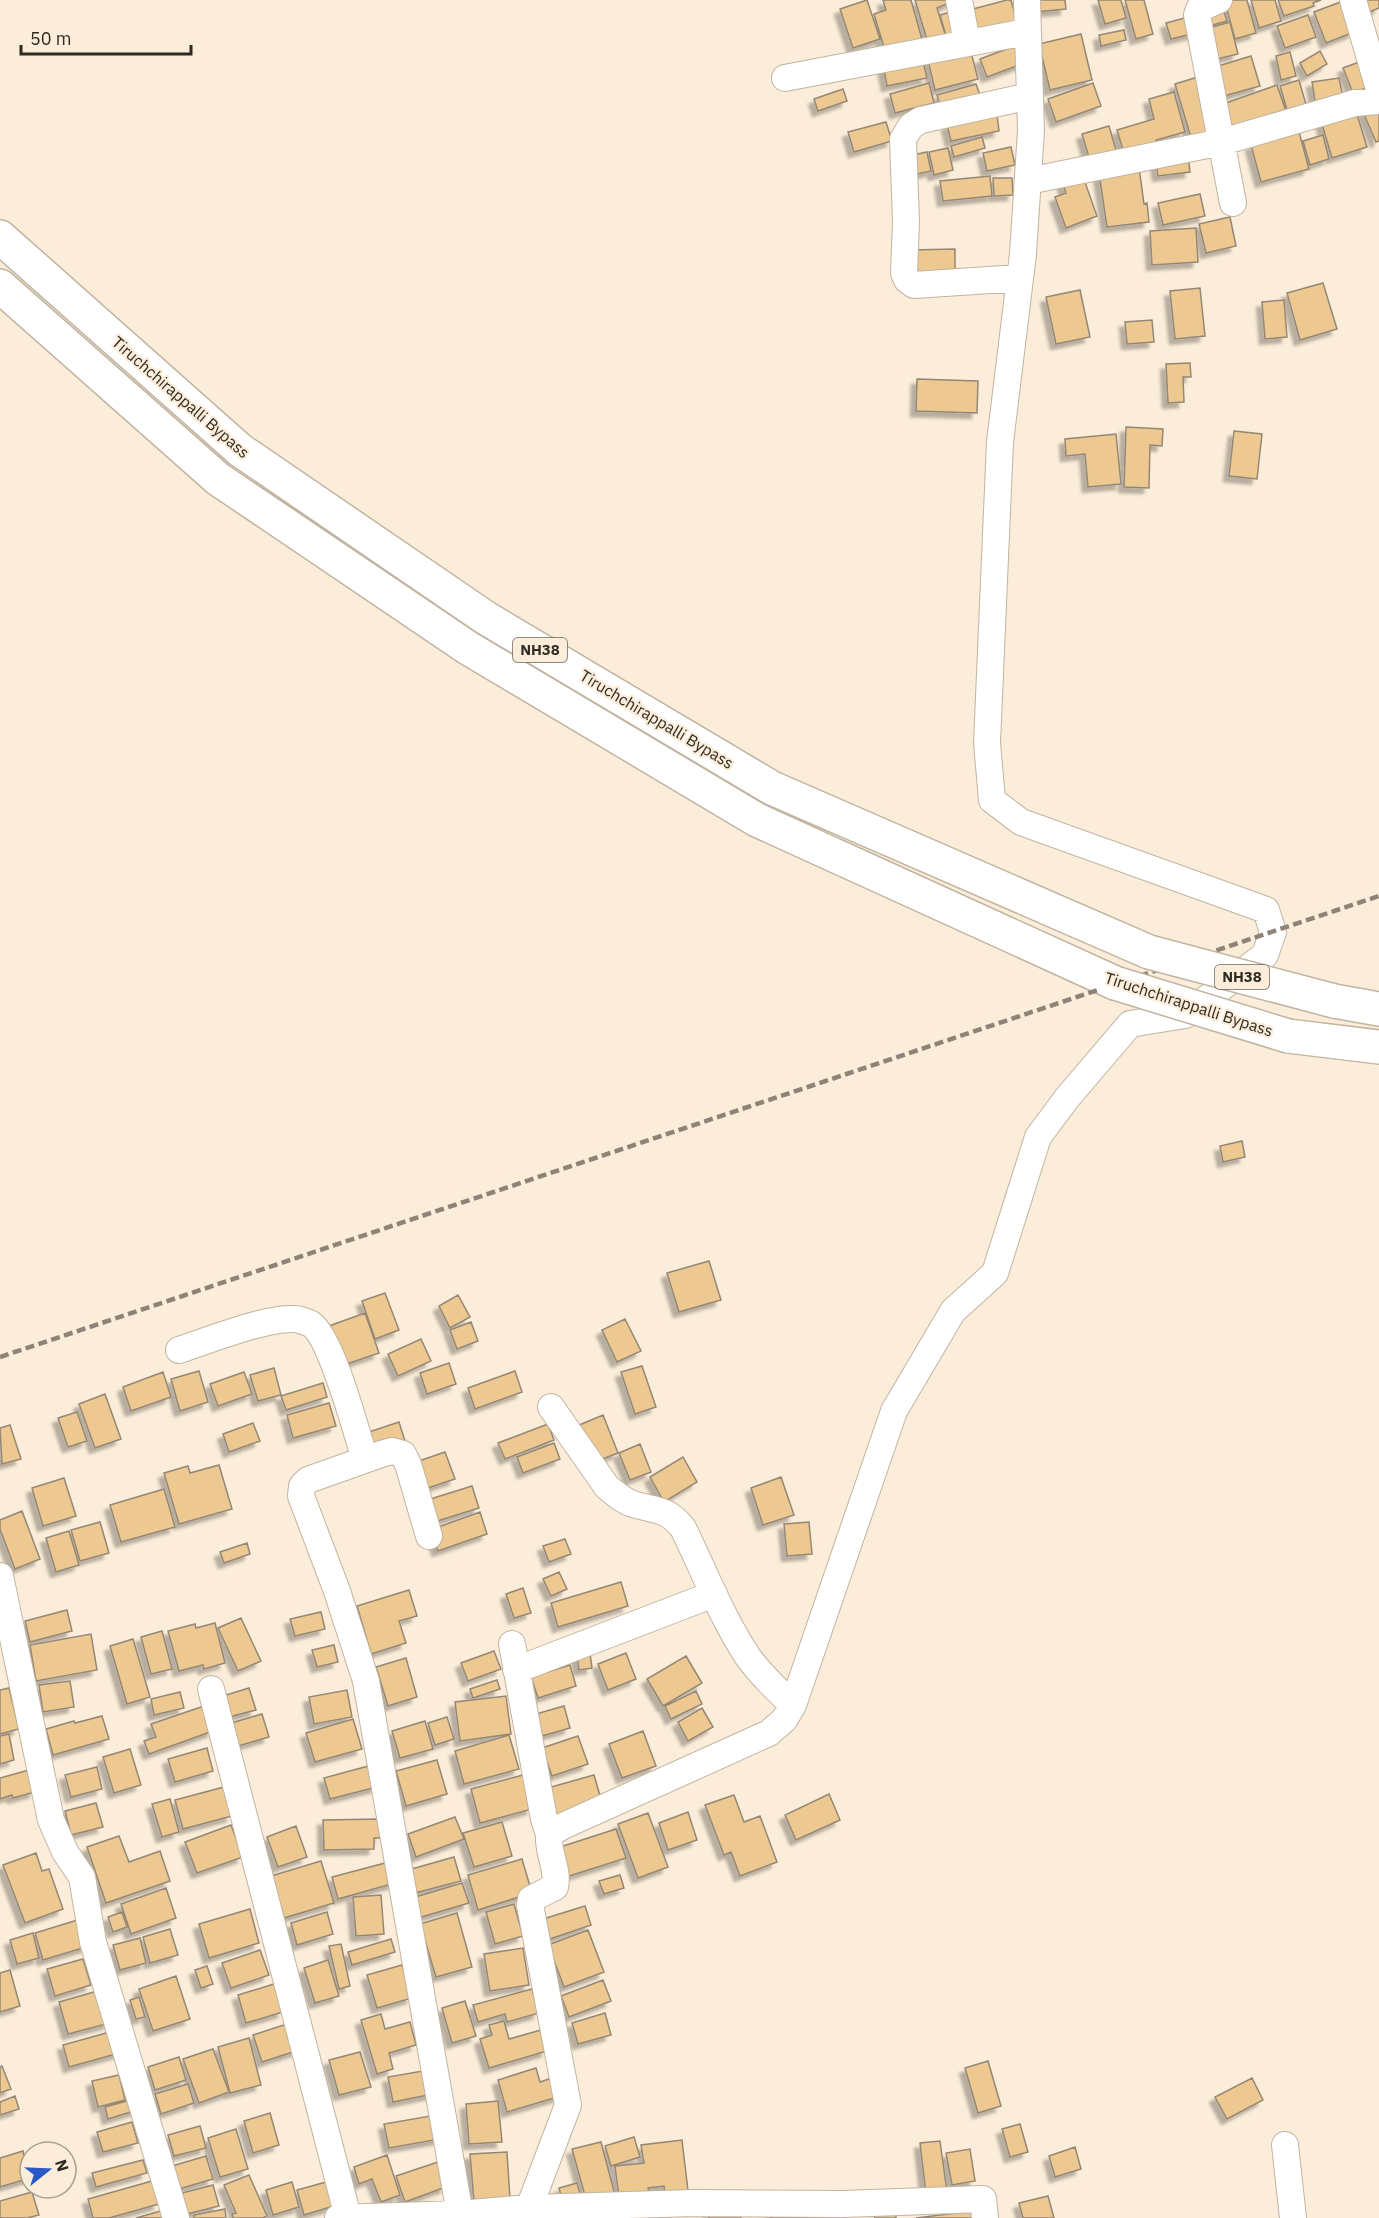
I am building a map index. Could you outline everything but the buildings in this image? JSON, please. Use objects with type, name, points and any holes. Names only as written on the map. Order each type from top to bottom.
[{"type":"highway","name":"Tiruchchirappalli Bypass","points":[[0,237],[240,450],[486,618],[772,788],[1149,952],[1334,1001],[1379,1009]]},
{"type":"highway","name":"Tiruchchirappalli Bypass","points":[[0,286],[218,479],[468,648],[757,820],[1115,983],[1288,1036],[1379,1047]]},
{"type":"street","points":[[959,0],[967,43]]},
{"type":"street","points":[[549,1834],[769,1733],[784,1720],[793,1704],[894,1411],[953,1311],[995,1273],[1038,1137],[1066,1098],[1130,1024],[1185,1015],[1265,955],[1273,932],[1266,910],[1021,822],[992,800],[987,743],[1000,442],[1020,278],[1031,130],[1026,32],[1027,0]]},
{"type":"street","points":[[1219,0],[1200,9],[1197,15],[1233,203]]},
{"type":"street","points":[[1353,0],[1379,89]]},
{"type":"street","points":[[785,78],[1026,32]]},
{"type":"street","points":[[1020,278],[914,285],[907,280],[904,273],[906,221],[903,139],[911,126],[921,120],[1030,96]]},
{"type":"street","points":[[1028,181],[1222,142],[1355,103],[1379,101]]},
{"type":"street","points":[[179,1350],[272,1321],[294,1319],[311,1324],[323,1338],[365,1459]]},
{"type":"street","points":[[551,1407],[607,1487],[619,1497],[634,1504],[660,1509],[673,1516],[683,1528],[728,1623],[749,1658],[770,1684],[793,1704]]},
{"type":"street","points":[[429,1536],[403,1454],[392,1450],[308,1480],[302,1486],[301,1496],[337,1591],[366,1681],[477,2214]]},
{"type":"street","points":[[0,1576],[10,1670],[51,1820],[65,1852],[82,1877],[93,1942],[176,2218]]},
{"type":"street","points":[[516,1670],[714,1594]]},
{"type":"street","points":[[512,1644],[544,1819],[549,1834],[548,1844],[557,1880],[555,1887],[531,1899],[530,1905],[568,2105],[529,2208]]},
{"type":"street","points":[[211,1689],[343,2218],[477,2214],[529,2208],[844,2211],[983,2199],[985,2218]]},
{"type":"street","points":[[1285,2145],[1293,2218]]},
{"type":"railway","points":[[0,1357],[1379,896]]}]
